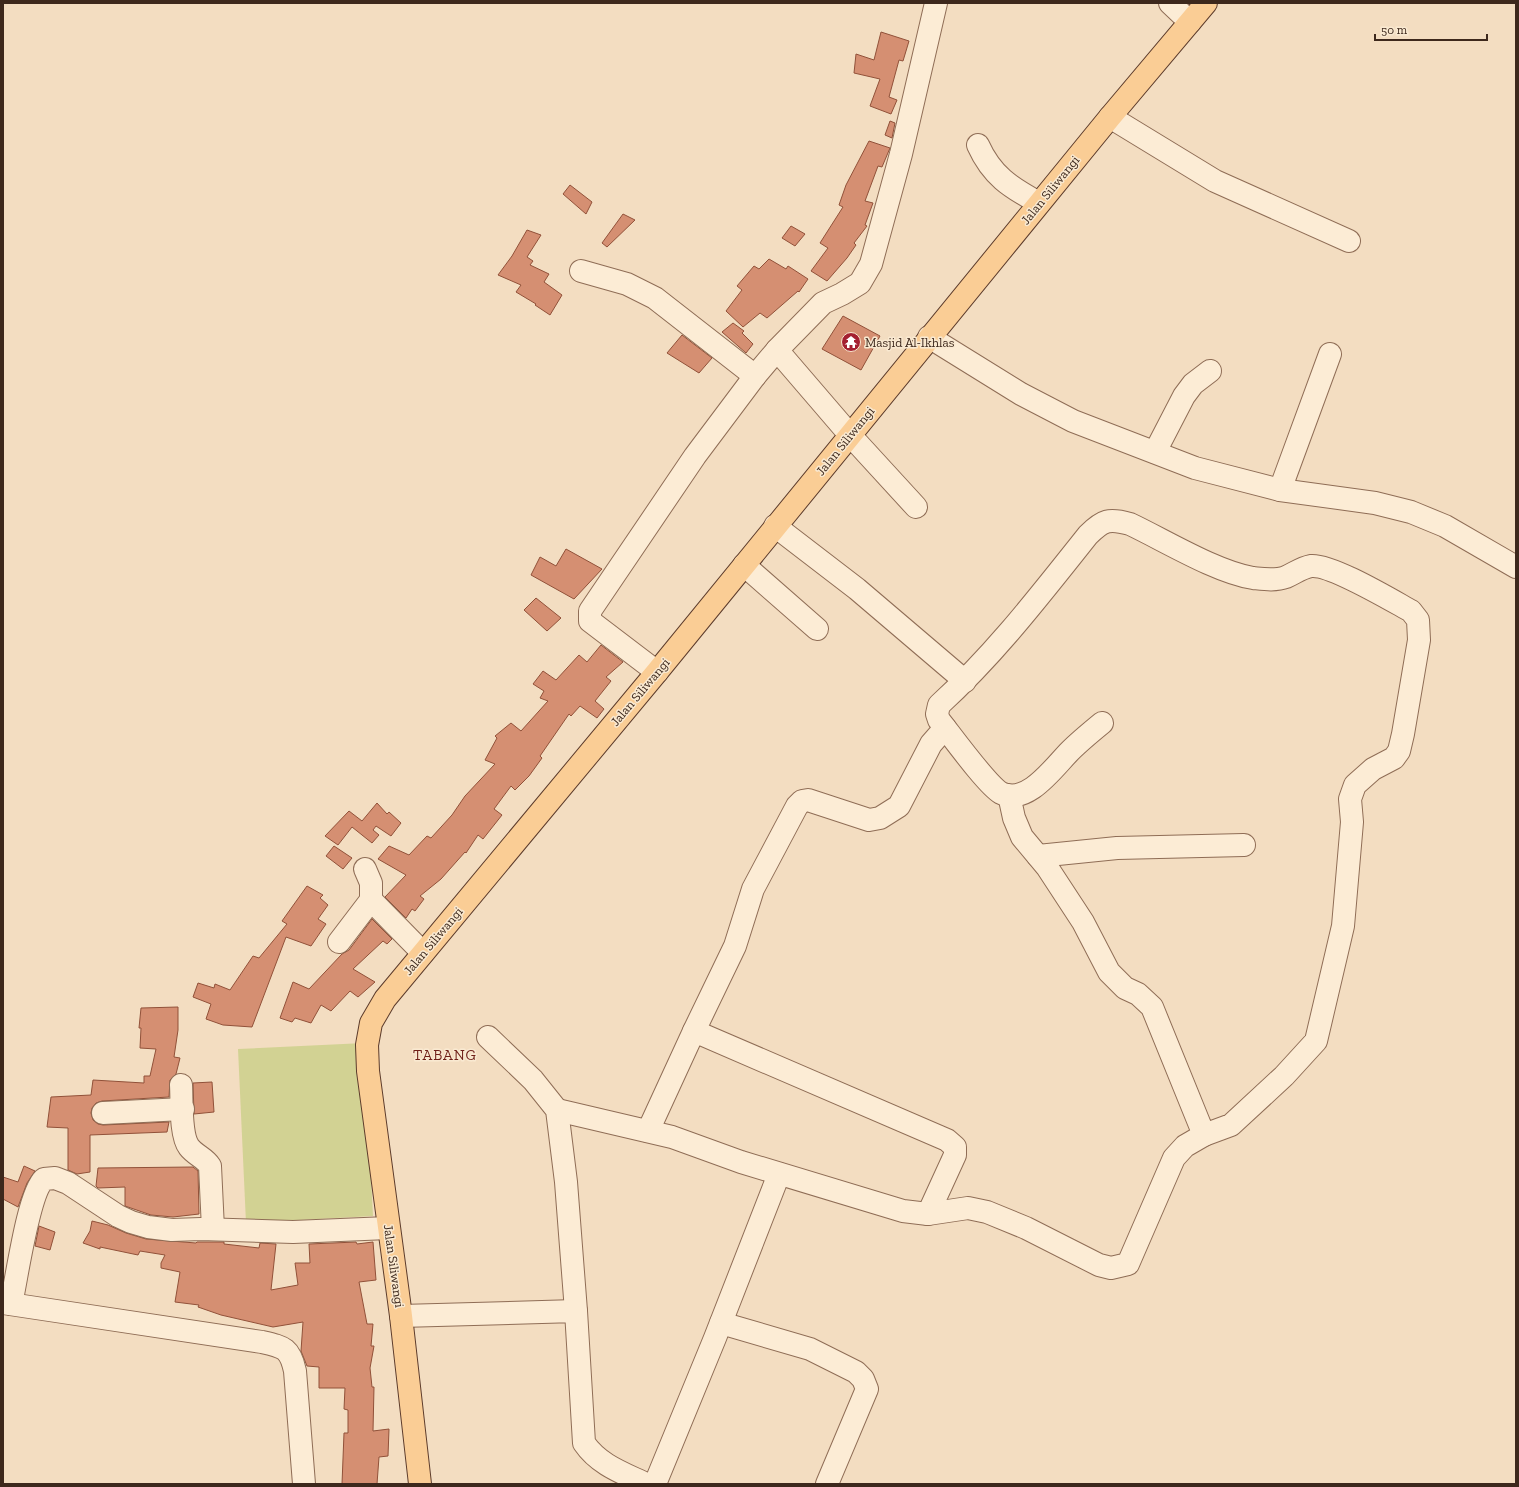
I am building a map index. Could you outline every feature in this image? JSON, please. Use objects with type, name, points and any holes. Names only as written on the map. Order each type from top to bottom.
[{"type":"main road","name":"Jalan Siliwangi","points":[[420,1484],[401,1316],[368,1071],[367,1045],[371,1023],[385,999],[744,565],[1039,203],[1206,3]]},
{"type":"street","points":[[656,672],[590,621],[590,611],[695,456],[755,376],[777,350],[823,303],[860,283],[871,264],[902,154],[936,3]]},
{"type":"street","points":[[1170,3],[1190,22]]},
{"type":"street","points":[[1110,117],[1215,181],[1349,241]]},
{"type":"street","points":[[978,145],[984,160],[994,173],[1012,188],[1039,203]]},
{"type":"street","points":[[581,271],[627,284],[655,298],[755,376]]},
{"type":"street","points":[[929,337],[1028,398],[1073,421],[1195,468],[1280,490],[1375,503],[1410,512],[1445,526],[1516,567]]},
{"type":"street","points":[[777,350],[850,435],[916,507]]},
{"type":"street","points":[[1280,490],[1330,354]]},
{"type":"street","points":[[1155,452],[1184,396],[1193,384],[1210,371]]},
{"type":"street","points":[[557,1110],[672,1137],[780,1174],[903,1211],[928,1214],[968,1208],[987,1212],[1026,1228],[1099,1265],[1111,1268],[1128,1264],[1174,1158],[1184,1146],[1204,1135],[1231,1125],[1284,1076],[1316,1041],[1343,926],[1352,822],[1350,799],[1355,785],[1373,769],[1394,758],[1399,751],[1404,734],[1420,626],[1416,615],[1362,585],[1318,566],[1299,569],[1286,577],[1276,579],[1237,575],[1130,524],[1116,520],[1109,520],[1097,526],[1088,535],[1031,606],[965,681],[939,705],[937,714],[945,728],[987,779],[1000,792],[1009,795],[1020,795],[1038,784],[1070,751],[1102,723]]},
{"type":"street","points":[[775,526],[857,589],[965,681]]},
{"type":"street","points":[[744,565],[817,629]]},
{"type":"street","points":[[648,1131],[735,946],[753,889],[797,806],[802,801],[808,800],[869,820],[880,818],[899,806],[931,744],[945,728]]},
{"type":"street","points":[[1009,795],[1014,818],[1022,837],[1038,856],[1082,922],[1108,972],[1125,988],[1138,994],[1152,1007],[1204,1135]]},
{"type":"street","points":[[1038,856],[1117,848],[1244,845]]},
{"type":"street","points":[[339,942],[371,900],[371,883],[365,869]]},
{"type":"street","points":[[371,900],[423,953]]},
{"type":"street","points":[[694,1031],[947,1140],[955,1147],[955,1155],[928,1214]]},
{"type":"street","points":[[488,1037],[533,1080],[557,1110],[566,1182],[584,1443],[591,1455],[602,1463],[646,1484]]},
{"type":"street","points":[[181,1085],[184,1138],[188,1146],[207,1161],[210,1166],[213,1229]]},
{"type":"street","points":[[103,1113],[183,1109]]},
{"type":"street","points":[[655,1484],[780,1174]]},
{"type":"street","points":[[304,1484],[295,1370],[292,1356],[284,1348],[262,1342],[7,1303],[30,1209],[38,1187],[44,1179],[55,1178],[68,1183],[118,1216],[131,1222],[172,1230],[213,1229],[293,1232],[388,1228]]},
{"type":"street","points":[[401,1316],[576,1311]]},
{"type":"street","points":[[721,1323],[779,1338],[810,1349],[856,1372],[863,1379],[867,1389],[827,1484]]},
{"type":"green space","points":[[364,1043],[373,1216],[246,1223],[238,1049]]},
{"type":"building","points":[[881,32],[909,41],[903,61],[899,60],[889,97],[897,100],[891,114],[870,106],[880,79],[854,73],[856,54],[874,60]]},
{"type":"building","points":[[890,121],[895,123],[892,138],[885,135]]},
{"type":"building","points":[[869,141],[890,148],[882,167],[878,166],[865,201],[873,203],[865,225],[867,226],[854,243],[856,245],[847,258],[827,281],[811,271],[828,248],[820,243],[843,207],[839,205],[846,185]]},
{"type":"building","points":[[570,185],[592,202],[586,214],[563,194]]},
{"type":"building","points":[[623,214],[635,220],[607,247],[602,243]]},
{"type":"building","points":[[791,226],[805,234],[795,246],[782,238]]},
{"type":"building","points":[[527,230],[541,235],[527,257],[533,261],[530,265],[549,274],[544,282],[562,295],[550,315],[535,305],[536,304],[516,292],[521,285],[498,275],[512,256]]},
{"type":"building","points":[[769,259],[786,269],[788,266],[808,279],[799,292],[798,291],[767,318],[760,313],[743,327],[726,311],[742,290],[737,286],[754,266],[759,269]]},
{"type":"building","name":"Masjid Al-Ikhlas","points":[[843,316],[880,336],[861,370],[822,349]]},
{"type":"building","points":[[733,323],[744,331],[742,333],[753,344],[746,353],[722,332]]},
{"type":"building","points":[[682,335],[712,358],[699,373],[667,353]]},
{"type":"building","points":[[566,549],[602,569],[574,599],[531,575],[540,557],[556,566]]},
{"type":"building","points":[[536,598],[561,618],[547,631],[524,610]]},
{"type":"building","points":[[601,645],[623,662],[606,677],[611,681],[595,701],[604,709],[597,718],[580,706],[571,716],[569,714],[540,756],[542,758],[529,776],[515,790],[511,786],[494,809],[502,815],[483,839],[478,835],[466,853],[465,852],[441,879],[420,896],[424,899],[415,911],[412,909],[406,918],[385,897],[406,875],[378,859],[389,846],[409,855],[427,836],[431,838],[452,815],[465,796],[495,764],[485,760],[497,738],[495,736],[511,723],[521,731],[548,701],[540,698],[544,691],[533,684],[543,671],[556,680],[579,655],[587,662]]},
{"type":"building","points":[[377,803],[387,814],[389,812],[401,823],[391,836],[376,826],[373,830],[379,835],[372,843],[352,827],[338,845],[325,836],[349,811],[362,821]]},
{"type":"building","points":[[334,846],[352,858],[343,869],[326,856]]},
{"type":"building","points":[[307,886],[323,895],[320,898],[328,905],[318,919],[326,924],[311,946],[286,937],[252,1027],[223,1025],[206,1019],[211,1004],[193,997],[198,983],[214,988],[215,984],[230,990],[253,956],[259,958],[287,924],[282,921]]},
{"type":"building","points":[[372,919],[392,939],[387,944],[383,941],[353,969],[375,982],[358,997],[350,991],[331,1011],[321,1005],[311,1023],[295,1018],[292,1022],[280,1018],[293,982],[309,989],[342,954],[349,950]]},
{"type":"building","points":[[178,1007],[178,1030],[174,1057],[180,1058],[176,1074],[170,1080],[169,1097],[102,1101],[96,1103],[92,1108],[91,1113],[93,1120],[98,1124],[103,1125],[169,1122],[167,1132],[90,1135],[90,1172],[77,1174],[68,1170],[68,1128],[47,1127],[51,1097],[91,1095],[93,1080],[144,1083],[144,1076],[150,1076],[156,1049],[140,1048],[141,1028],[139,1028],[141,1008]]},
{"type":"building","points":[[212,1082],[214,1112],[194,1114],[193,1083]]},
{"type":"building","points":[[24,1166],[35,1171],[27,1183],[18,1207],[3,1199],[3,1177],[18,1182]]},
{"type":"building","points":[[193,1167],[198,1171],[199,1214],[173,1217],[151,1215],[125,1206],[125,1187],[98,1188],[96,1186],[98,1168]]},
{"type":"building","points":[[92,1221],[108,1225],[126,1233],[146,1239],[196,1243],[224,1242],[224,1244],[259,1248],[260,1243],[276,1244],[271,1290],[298,1285],[295,1263],[310,1263],[309,1244],[356,1242],[357,1244],[373,1242],[376,1280],[359,1282],[367,1324],[373,1324],[371,1346],[374,1346],[370,1368],[372,1387],[374,1387],[373,1431],[389,1429],[388,1456],[379,1457],[377,1484],[342,1484],[344,1433],[348,1433],[348,1410],[344,1409],[345,1388],[319,1388],[319,1367],[307,1366],[301,1351],[303,1322],[273,1327],[221,1315],[198,1307],[199,1305],[175,1302],[180,1272],[161,1268],[161,1263],[165,1255],[140,1251],[138,1255],[100,1247],[100,1249],[83,1243],[90,1231]]},
{"type":"building","points":[[39,1226],[55,1232],[50,1250],[35,1246]]},
{"type":"place","name":"Masjid Al-Ikhlas","points":[[851,342]]},
{"type":"district","name":"TABANG","points":[[445,1055]]}]
